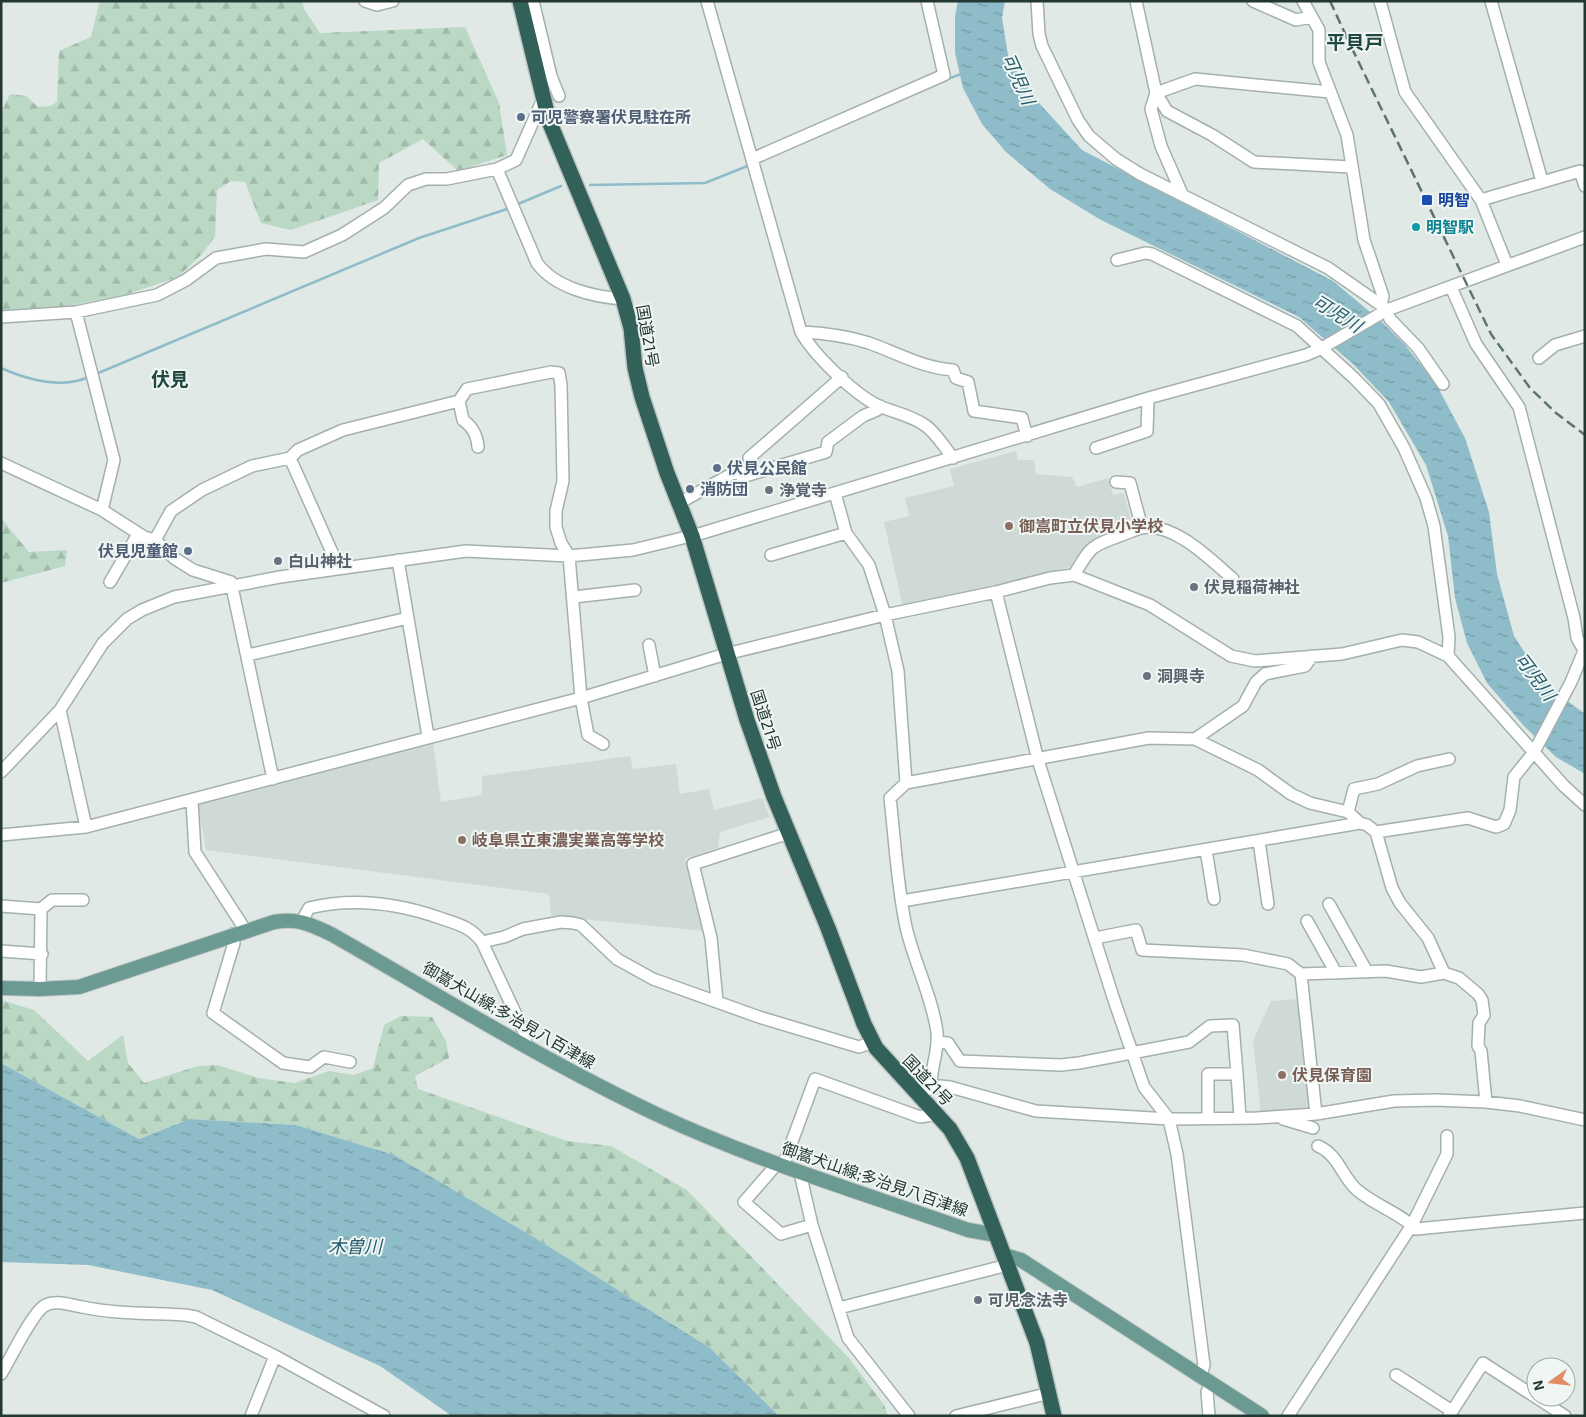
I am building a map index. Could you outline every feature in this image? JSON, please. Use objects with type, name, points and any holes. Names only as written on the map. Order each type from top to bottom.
[{"type":"highway","name":"国道21号","points":[[520,1],[543,99],[557,144],[623,299],[631,328],[635,368],[642,396],[692,536],[747,720],[789,833],[873,1042],[890,1066],[924,1091],[937,1114],[959,1141],[1037,1343],[1054,1416]]},
{"type":"main road","name":"御嵩犬山線;多治見八百津線","points":[[1,988],[79,987],[239,932],[289,919],[302,920],[331,934],[580,1076],[657,1114],[800,1173],[968,1230],[996,1235]]},
{"type":"main road","points":[[1006,1260],[1021,1260],[1262,1416]]},
{"type":"street","points":[[365,1],[377,5],[393,1]]},
{"type":"street","points":[[533,1],[551,76],[559,96]]},
{"type":"street","points":[[707,1],[801,332],[806,342],[842,377],[880,406],[906,414],[928,427],[953,458]]},
{"type":"street","points":[[752,159],[944,75],[927,1]]},
{"type":"street","points":[[1037,1],[1039,34],[1042,46],[1078,120],[1089,136],[1116,159],[1140,174],[1328,268],[1384,307]]},
{"type":"street","points":[[1136,1],[1156,93],[1167,111],[1212,135],[1254,162],[1351,167]]},
{"type":"street","points":[[1253,1],[1296,20],[1311,17]]},
{"type":"street","points":[[1303,1],[1319,30],[1321,37],[1318,56],[1347,135],[1364,240],[1383,296],[1384,307],[1390,320],[1418,348],[1443,384]]},
{"type":"street","points":[[1380,1],[1405,92],[1481,200],[1507,265]]},
{"type":"street","points":[[1491,1],[1542,181]]},
{"type":"street","points":[[1156,93],[1194,79],[1330,92]]},
{"type":"street","points":[[1156,93],[1151,109],[1161,146],[1182,194]]},
{"type":"street","points":[[1,317],[76,312],[157,295],[186,280],[216,258],[266,248],[304,252],[342,235],[384,208],[408,185],[426,179],[447,179],[497,169],[516,160],[543,99]]},
{"type":"street","points":[[497,169],[537,263],[542,270],[569,286],[588,293],[623,299]]},
{"type":"street","points":[[1481,200],[1580,171],[1585,186]]},
{"type":"street","points":[[1,772],[60,710],[103,643],[127,619],[142,610],[174,597],[233,588],[280,577],[466,551],[569,556],[633,550],[692,536],[1320,349],[1384,307],[1451,287],[1585,237]]},
{"type":"street","points":[[1118,260],[1145,253],[1152,254],[1284,318],[1316,342],[1320,349],[1354,378],[1378,404],[1404,448],[1426,498],[1434,526],[1449,637],[1448,656]]},
{"type":"street","points":[[1451,287],[1476,344],[1519,407],[1579,617],[1577,638],[1585,652],[1572,682],[1534,752],[1514,777],[1510,810],[1504,824],[1496,828],[1468,818],[1376,832],[1360,823],[1348,812],[1310,803],[1291,794],[1258,770],[1195,739],[1149,738],[906,783],[890,798],[906,927],[925,983],[937,1042],[938,1052],[924,1091],[950,1087],[1036,1111],[1169,1119],[1274,1117],[1316,1114],[1394,1101],[1486,1102],[1520,1106],[1585,1120]]},
{"type":"street","points":[[76,312],[114,460],[102,510]]},
{"type":"street","points":[[801,332],[826,333],[868,343],[937,369],[953,370],[956,378],[968,382],[974,411],[1022,418],[1027,436]]},
{"type":"street","points":[[1539,358],[1555,345],[1585,336]]},
{"type":"street","points":[[155,540],[171,511],[202,490],[252,466],[290,458],[298,450],[343,430],[459,401],[467,389],[551,372],[559,373],[561,385],[563,481],[556,511],[556,527],[561,543],[569,556],[574,597],[581,698],[588,735],[603,744]]},
{"type":"street","points":[[679,503],[750,464],[749,458],[842,377]]},
{"type":"street","points":[[1096,448],[1147,431],[1148,400]]},
{"type":"street","points":[[459,401],[463,420],[470,424],[477,437],[478,447]]},
{"type":"street","points":[[738,472],[742,477],[826,452],[828,442],[863,416],[877,410],[880,406]]},
{"type":"street","points":[[290,458],[339,568]]},
{"type":"street","points":[[1,463],[102,510],[138,534],[155,540],[183,565],[231,582],[273,779]]},
{"type":"street","points":[[1116,482],[1130,483],[1142,528]]},
{"type":"street","points":[[835,493],[846,534],[870,565],[885,615],[898,671],[906,783]]},
{"type":"street","points":[[1074,575],[1086,553],[1094,546],[1142,528],[1156,529],[1174,534],[1198,549],[1233,579]]},
{"type":"street","points":[[110,582],[138,534]]},
{"type":"street","points":[[772,555],[846,534]]},
{"type":"street","points":[[398,560],[428,736]]},
{"type":"street","points":[[1,835],[86,827],[192,801],[428,736],[581,698],[726,654],[885,615],[996,592],[1050,578],[1074,575],[1150,605],[1231,656],[1255,661],[1342,654],[1402,640],[1418,642],[1448,656],[1564,786],[1585,805]]},
{"type":"street","points":[[574,597],[635,590]]},
{"type":"street","points":[[996,592],[1038,760],[1131,1053],[1144,1087],[1169,1119],[1178,1154],[1209,1416]]},
{"type":"street","points":[[248,655],[408,618]]},
{"type":"street","points":[[649,645],[655,676]]},
{"type":"street","points":[[1195,739],[1243,706],[1256,682],[1265,674],[1305,666],[1312,656]]},
{"type":"street","points":[[60,710],[86,827]]},
{"type":"street","points":[[1348,812],[1354,789],[1378,784],[1417,766],[1449,759]]},
{"type":"street","points":[[192,801],[195,852],[239,932],[213,1013],[283,1063],[310,1067],[324,1057],[350,1062]]},
{"type":"street","points":[[902,901],[1360,823]]},
{"type":"street","points":[[1376,832],[1392,888],[1400,903],[1428,938],[1444,973]]},
{"type":"street","points":[[717,1001],[711,938],[693,864],[789,833]]},
{"type":"street","points":[[1259,841],[1268,904]]},
{"type":"street","points":[[1206,850],[1214,899]]},
{"type":"street","points":[[1,906],[41,909],[52,900],[83,900]]},
{"type":"street","points":[[302,920],[309,908],[324,905],[341,902],[392,904],[413,908],[467,927],[482,942],[526,1036],[525,1045]]},
{"type":"street","points":[[1329,904],[1367,972]]},
{"type":"street","points":[[40,989],[42,954],[41,909]]},
{"type":"street","points":[[1306,921],[1336,973]]},
{"type":"street","points":[[482,942],[504,937],[523,928],[562,922],[581,925],[617,959],[653,979],[859,1048],[873,1042]]},
{"type":"street","points":[[1095,938],[1136,930],[1142,950],[1243,955],[1288,964],[1301,974],[1386,971],[1422,977],[1444,973],[1458,978],[1478,994],[1482,1000],[1484,1015],[1479,1023],[1478,1046],[1481,1051],[1486,1102]]},
{"type":"street","points":[[1,951],[42,954]]},
{"type":"street","points":[[1301,974],[1316,1114]]},
{"type":"street","points":[[937,1042],[948,1043],[960,1061],[995,1064],[1018,1062],[1061,1065],[1189,1042],[1210,1026],[1233,1025],[1240,1118]]},
{"type":"street","points":[[1208,1118],[1208,1074],[1237,1074]]},
{"type":"street","points":[[812,1225],[781,1234],[744,1202],[780,1165],[815,1079],[920,1118],[937,1114]]},
{"type":"street","points":[[1274,1117],[1313,1128]]},
{"type":"street","points":[[1288,1416],[1412,1225],[1447,1154],[1447,1136]]},
{"type":"street","points":[[1318,1146],[1337,1160],[1356,1188],[1420,1230],[1585,1212]]},
{"type":"street","points":[[800,1173],[812,1225],[848,1338],[909,1416]]},
{"type":"street","points":[[839,1308],[1006,1260]]},
{"type":"street","points":[[1,1374],[32,1318],[44,1306],[52,1303],[106,1310],[196,1317],[275,1356],[384,1416]]},
{"type":"street","points":[[251,1416],[275,1356]]},
{"type":"street","points":[[1396,1375],[1451,1414],[1483,1363],[1565,1416]]},
{"type":"street","points":[[956,1416],[974,1414],[1050,1394]]},
{"type":"shaded area","name":"御嵩町立伏見小学校","points":[[1016,451],[1018,460],[1034,460],[1036,474],[1072,477],[1077,487],[1108,478],[1113,495],[1124,493],[1134,531],[1085,547],[1070,567],[903,608],[884,522],[909,516],[905,498],[954,486],[950,469]]},
{"type":"shaded area","name":"岐阜県立東濃実業高等学校","points":[[433,742],[441,802],[482,795],[482,776],[630,756],[633,769],[676,764],[680,794],[709,789],[714,810],[762,798],[770,817],[720,832],[718,848],[685,858],[705,931],[551,916],[549,894],[206,850],[198,804]]},
{"type":"shaded area","name":"伏見保育園","points":[[1299,999],[1310,1109],[1261,1114],[1253,1041],[1271,1001]]},
{"type":"green space","points":[[104,1],[302,1],[304,9],[320,33],[465,27],[499,103],[507,155],[458,171],[423,139],[379,163],[378,200],[291,230],[261,223],[245,182],[231,181],[217,190],[215,237],[201,255],[178,277],[125,295],[62,307],[1,311],[1,113],[10,94],[26,96],[38,107],[50,106],[57,102],[59,51],[91,37],[99,4]]},
{"type":"green space","points":[[1,518],[29,552],[67,550],[65,566],[1,583]]},
{"type":"green space","points":[[1,1000],[34,1010],[88,1061],[123,1035],[128,1063],[144,1083],[198,1066],[217,1065],[258,1078],[295,1083],[329,1071],[354,1075],[373,1068],[384,1025],[401,1016],[432,1017],[446,1041],[449,1058],[415,1076],[418,1089],[567,1141],[611,1146],[687,1190],[848,1357],[884,1405],[888,1416],[779,1416],[710,1348],[537,1239],[394,1155],[296,1125],[190,1119],[139,1139],[1,1063]]},
{"type":"water","name":"可児川","points":[[958,1],[1005,1],[1002,18],[1009,61],[1040,104],[1082,150],[1333,281],[1382,322],[1405,345],[1436,384],[1465,438],[1489,512],[1497,574],[1514,636],[1546,685],[1585,714],[1585,774],[1556,757],[1524,726],[1487,683],[1467,643],[1455,598],[1448,536],[1426,465],[1389,402],[1353,364],[1299,317],[1101,220],[1050,189],[1006,152],[982,124],[963,88],[955,53],[955,16]]},
{"type":"water","name":"木曽川","points":[[1,1063],[139,1139],[190,1119],[296,1125],[394,1155],[537,1239],[710,1348],[779,1416],[452,1416],[380,1366],[212,1290],[88,1265],[1,1262]]},
{"type":"waterway","points":[[945,80],[961,74]]},
{"type":"waterway","points":[[590,185],[705,183],[750,165]]},
{"type":"waterway","points":[[518,204],[561,186]]},
{"type":"waterway","points":[[96,374],[419,238],[507,209]]},
{"type":"waterway","points":[[1,368],[45,382],[78,381],[89,377]]},
{"type":"railway","points":[[1330,1],[1348,40]]},
{"type":"railway","points":[[1345,34],[1491,334],[1530,388],[1556,413],[1585,435]]},
{"type":"place","name":"可児警察署伏見駐在所","points":[[521,117]]},
{"type":"place","name":"明智","points":[[1427,200]]},
{"type":"place","name":"明智駅","points":[[1416,227]]},
{"type":"place","name":"伏見公民館","points":[[717,468]]},
{"type":"place","name":"消防団","points":[[690,489]]},
{"type":"place","name":"浄覚寺","points":[[769,490]]},
{"type":"place","name":"御嵩町立伏見小学校","points":[[1009,526]]},
{"type":"place","name":"伏見児童館","points":[[188,551]]},
{"type":"place","name":"白山神社","points":[[278,561]]},
{"type":"place","name":"伏見稲荷神社","points":[[1194,587]]},
{"type":"place","name":"洞興寺","points":[[1147,676]]},
{"type":"place","name":"岐阜県立東濃実業高等学校","points":[[462,840]]},
{"type":"place","name":"伏見保育園","points":[[1282,1075]]},
{"type":"place","name":"可児念法寺","points":[[978,1300]]},
{"type":"district","name":"平貝戸","points":[[1355,42]]},
{"type":"district","name":"伏見","points":[[170,379]]}]
